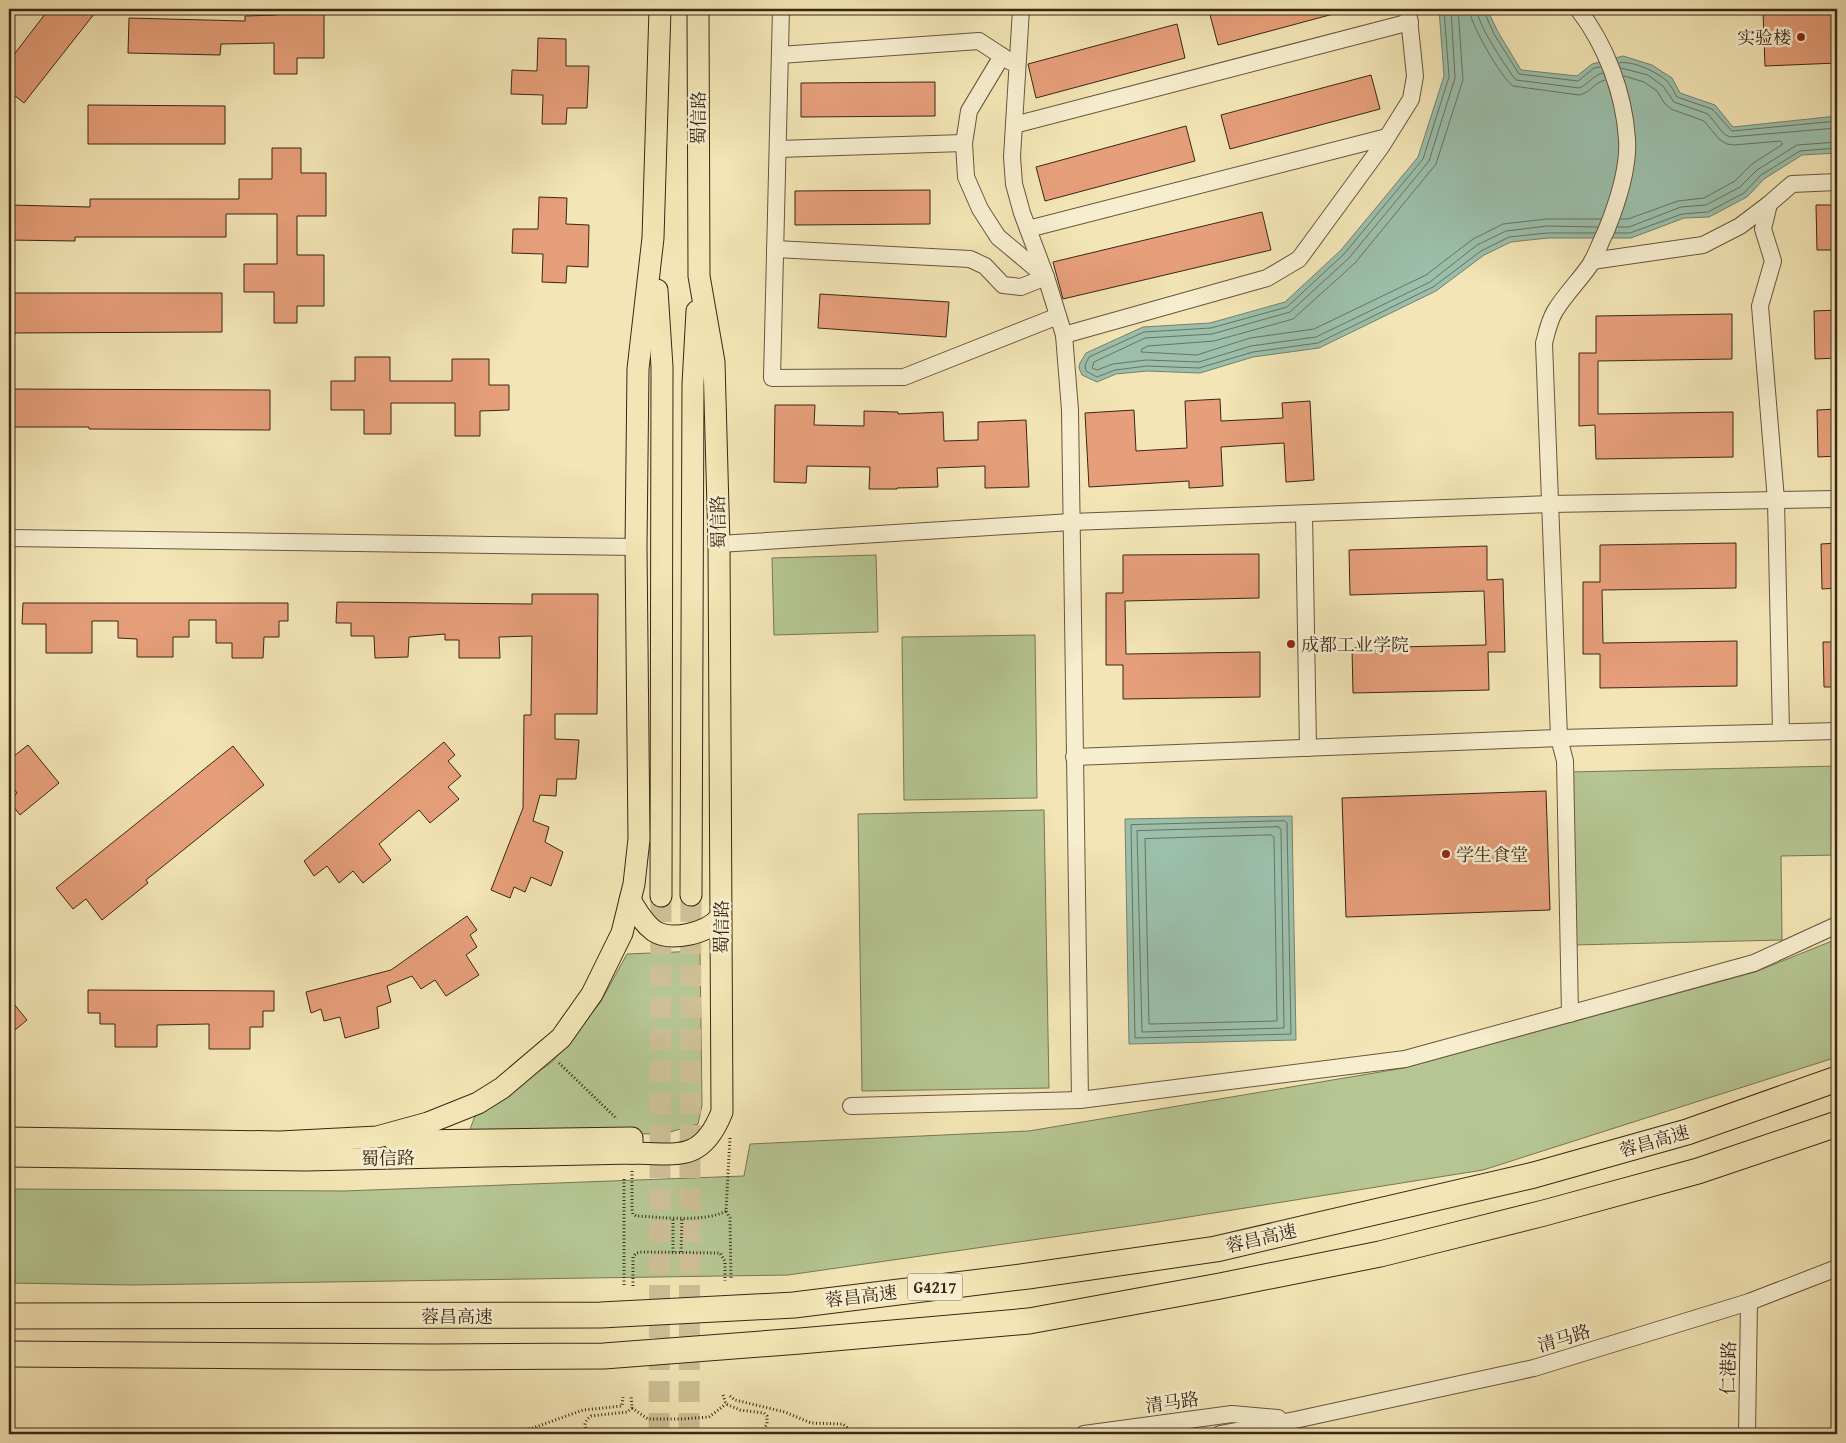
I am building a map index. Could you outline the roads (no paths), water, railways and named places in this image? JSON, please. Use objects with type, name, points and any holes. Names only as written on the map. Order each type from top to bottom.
[{"type":"highway","name":"蓉昌高速","points":[[9,1316],[601,1315],[794,1305],[1028,1276],[1216,1249],[1534,1175],[1687,1132],[1837,1079]]},
{"type":"highway","name":"G4217","points":[[9,1354],[432,1357],[604,1356],[1029,1321],[1220,1286],[1389,1251],[1544,1213],[1698,1172],[1837,1124]]},
{"type":"main road","name":"蜀信路","points":[[9,1138],[280,1142],[377,1137],[428,1123],[478,1102],[502,1088],[561,1038],[592,994],[622,933],[634,884],[639,839],[636,547],[638,369],[653,238],[660,9]]},
{"type":"main road","name":"蜀信路","points":[[9,1156],[305,1160],[632,1153],[682,1154],[699,1148],[706,1142],[716,1127],[722,1112],[719,544],[714,362],[699,276],[698,9]]},
{"type":"main road","points":[[653,238],[662,367],[660,896]]},
{"type":"main road","points":[[692,895],[692,384],[699,276]]},
{"type":"main road","points":[[630,900],[642,919],[656,932],[665,934],[675,936],[688,935],[704,930],[720,918]]},
{"type":"main road","points":[[377,1137],[410,1141],[632,1138],[632,1153]]},
{"type":"street","points":[[781,9],[772,378],[904,377],[1058,316]]},
{"type":"street","points":[[1021,9],[1012,157],[1014,184],[1064,335],[1070,410],[1080,1100]]},
{"type":"street","points":[[1570,1014],[1565,760],[1559,738],[1544,343],[1549,323],[1556,310],[1592,261],[1614,211],[1624,178],[1628,140],[1622,104],[1613,73],[1596,37],[1578,9]]},
{"type":"street","points":[[1014,126],[1409,15],[1415,76],[1410,99],[1387,137],[1299,259],[1267,278],[1064,335]]},
{"type":"street","points":[[780,55],[979,41],[1017,66]]},
{"type":"street","points":[[1002,56],[969,111],[964,143],[966,177],[980,209],[998,237],[1046,277]]},
{"type":"street","points":[[1028,229],[1387,137]]},
{"type":"street","points":[[778,149],[964,143]]},
{"type":"street","points":[[1592,261],[1703,245],[1740,226],[1770,204],[1792,184],[1837,182]]},
{"type":"street","points":[[1770,204],[1763,229],[1772,261],[1760,306],[1776,500],[1781,732]]},
{"type":"street","points":[[776,249],[970,258],[985,266],[1003,285],[1021,287],[1046,277]]},
{"type":"street","points":[[719,544],[1071,522],[1550,504],[1837,499]]},
{"type":"street","points":[[1304,514],[1308,748]]},
{"type":"street","points":[[9,538],[636,547]]},
{"type":"street","points":[[1074,757],[1559,738],[1837,731]]},
{"type":"street","points":[[852,1106],[1080,1100],[1406,1059],[1754,963],[1837,925]]},
{"type":"street","name":"清马路","points":[[1228,1434],[1534,1368],[1749,1302],[1837,1268]]},
{"type":"street","name":"仁港路","points":[[1747,1434],[1749,1302]]},
{"type":"street","points":[[1228,1434],[1232,1414]]},
{"type":"street","name":"清马路","points":[[1084,1434],[1232,1414],[1295,1420]]},
{"type":"water","points":[[1439,9],[1487,9],[1498,32],[1521,70],[1577,76],[1592,64],[1623,56],[1652,65],[1672,78],[1680,93],[1715,105],[1733,127],[1837,116],[1837,153],[1802,155],[1764,179],[1747,197],[1709,217],[1684,218],[1631,238],[1548,238],[1511,242],[1484,255],[1436,291],[1319,348],[1253,357],[1200,373],[1147,371],[1116,374],[1097,382],[1082,375],[1079,368],[1086,353],[1143,327],[1210,323],[1285,302],[1341,250],[1418,157],[1444,76]]},
{"type":"water","points":[[1292,816],[1296,1040],[1129,1044],[1125,819]]},
{"type":"tunnel","points":[[689,1434],[691,895]]},
{"type":"tunnel","points":[[659,1434],[661,896]]},
{"type":"place","name":"实验楼","points":[[1801,37]]},
{"type":"place","name":"成都工业学院","points":[[1291,644]]},
{"type":"place","name":"学生食堂","points":[[1446,854]]}]
